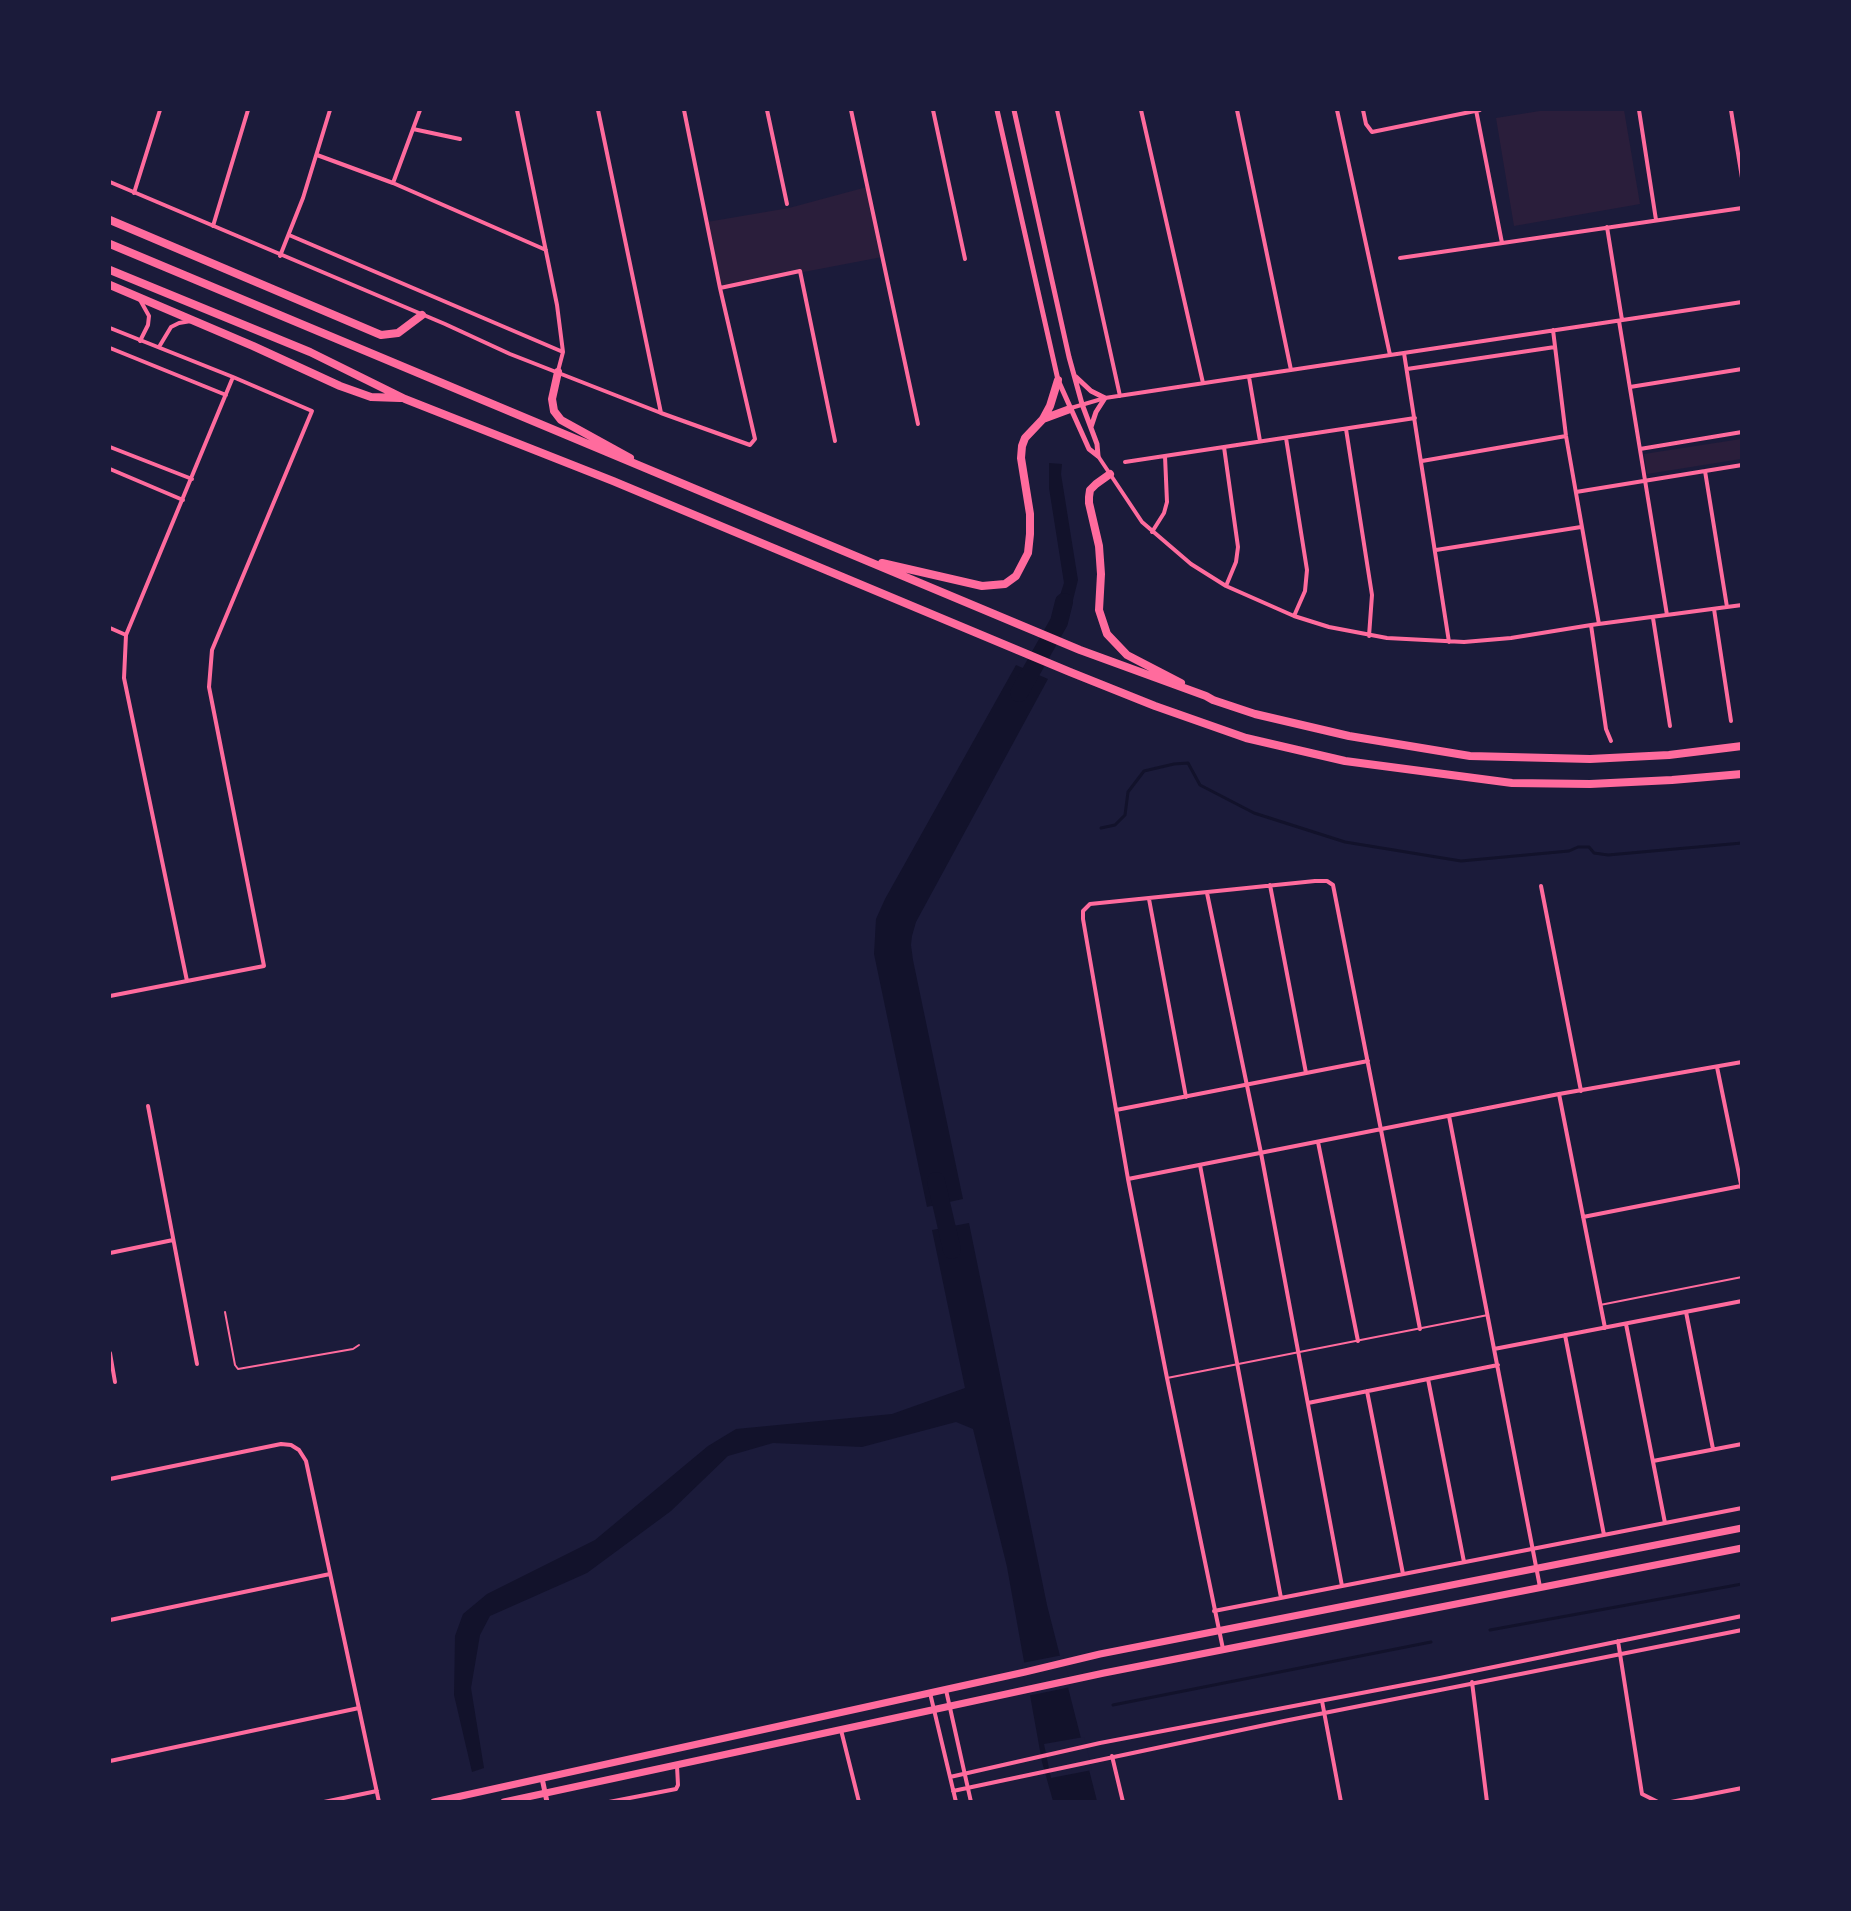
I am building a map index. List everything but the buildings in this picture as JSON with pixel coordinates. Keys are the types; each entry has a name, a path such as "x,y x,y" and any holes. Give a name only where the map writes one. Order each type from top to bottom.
{"highway":[{"path":"110,220 381,335 398,333 422,315"},
{"path":"110,244 1024,627 1206,696"},
{"path":"110,270 310,352 405,399 624,485 1070,672 1155,706 1246,738 1345,761 1512,783 1590,784 1742,774"},
{"path":"110,285 350,390 371,397 405,399"},
{"path":"558,372 552,399 554,411 561,420 655,472"},
{"path":"860,557 982,586 996,586 1011,581 1022,568 1028,553 1030,534 1030,514 1021,458 1022,446 1025,438 1043,420 1058,380"},
{"path":"1043,420 1070,409"},
{"path":"1110,474 1090,490 1089,503 1099,546 1101,574 1099,610 1107,634 1127,656 1213,700 1255,714 1349,736 1470,756 1590,759 1669,755 1742,746"}],"main road":[{"path":"434,1802 946,1690 1077,1659 1742,1528"},
{"path":"504,1802 1027,1689 1742,1548"}],"street":[{"path":"134,193 159,110"},
{"path":"213,225 248,110"},
{"path":"280,255 317,155 330,110"},
{"path":"393,183 420,110"},
{"path":"518,110 557,305 563,352 558,372"},
{"path":"598,110 661,413"},
{"path":"110,182 573,380 750,445 755,439 720,288 684,110"},
{"path":"767,110 787,204"},
{"path":"851,110 918,424"},
{"path":"933,110 966,259"},
{"path":"997,110 1058,380 1070,409 1089,449 1098,456 1142,522 1191,564 1226,586 1294,616 1329,627 1369,636 1449,642 1511,638 1742,605"},
{"path":"1014,110 1074,375 1097,444 1098,456"},
{"path":"1057,110 1120,396"},
{"path":"1141,110 1203,383"},
{"path":"1237,110 1291,370"},
{"path":"1337,110 1390,355"},
{"path":"1363,110 1366,124 1372,132 1477,110 1502,243"},
{"path":"1639,110 1656,220"},
{"path":"1731,110 1742,178"},
{"path":"413,129 460,139"},
{"path":"317,155 393,183 546,251"},
{"path":"1400,258 1742,208"},
{"path":"1607,227 1667,615"},
{"path":"289,235 563,352"},
{"path":"720,288 800,271 835,441"},
{"path":"137,296 149,316 148,325 140,340"},
{"path":"1070,409 1105,398 1742,302"},
{"path":"159,347 171,327 192,321"},
{"path":"110,328 312,411 212,650 209,687 264,966 110,996"},
{"path":"1552,330 1566,436 1599,624"},
{"path":"1407,369 1555,347"},
{"path":"110,348 226,395"},
{"path":"1404,353 1449,642"},
{"path":"1630,387 1742,369"},
{"path":"1074,375 1091,391 1105,398"},
{"path":"187,981 124,678 126,635 233,377"},
{"path":"1249,377 1260,441"},
{"path":"1091,429 1096,412 1105,398"},
{"path":"1125,462 1415,418"},
{"path":"1346,429 1372,595 1369,636"},
{"path":"1640,449 1742,432"},
{"path":"1422,461 1566,436"},
{"path":"1286,438 1307,570 1305,591 1294,616"},
{"path":"110,447 192,479"},
{"path":"1224,447 1238,548 1236,562 1226,586"},
{"path":"1152,532 1164,513 1167,502 1165,456"},
{"path":"1576,492 1742,465"},
{"path":"110,469 183,500"},
{"path":"1705,471 1727,607"},
{"path":"1436,550 1581,527"},
{"path":"1714,609 1731,721"},
{"path":"1653,618 1670,726"},
{"path":"1591,625 1606,729 1611,741"},
{"path":"110,628 126,635"},
{"path":"1223,1649 1128,1179 1083,919 1083,911 1090,904 1315,881 1327,881 1333,885 1420,1329"},
{"path":"1270,885 1306,1073"},
{"path":"1541,886 1581,1090"},
{"path":"1207,893 1261,1153 1342,1586"},
{"path":"1149,899 1186,1097"},
{"path":"1116,1110 1368,1061"},
{"path":"1128,1179 1559,1094 1742,1062"},
{"path":"1583,1217 1741,1188 1717,1066"},
{"path":"1559,1094 1605,1328"},
{"path":"148,1106 197,1364"},
{"path":"1449,1116 1540,1587"},
{"path":"1318,1142 1358,1341"},
{"path":"1200,1165 1281,1598"},
{"path":"110,1253 174,1240"},
{"path":"1494,1349 1742,1301"},
{"path":"1686,1312 1713,1449"},
{"path":"1626,1324 1665,1523"},
{"path":"1565,1335 1604,1535"},
{"path":"110,1353 115,1382"},
{"path":"1308,1403 1498,1365"},
{"path":"1428,1379 1464,1562"},
{"path":"1367,1391 1403,1574"},
{"path":"110,1479 280,1444 291,1445 299,1450 306,1461 379,1802"},
{"path":"1653,1461 1742,1444"},
{"path":"1214,1611 1742,1508"},
{"path":"110,1620 330,1574"},
{"path":"950,1777 1100,1743 1322,1701 1742,1616"},
{"path":"953,1791 1472,1682 1742,1630"},
{"path":"1618,1641 1642,1794 1658,1802"},
{"path":"1472,1682 1487,1802"},
{"path":"946,1690 971,1802"},
{"path":"930,1693 956,1802"},
{"path":"1322,1701 1341,1802"},
{"path":"110,1761 359,1708"},
{"path":"841,1730 859,1802"},
{"path":"1112,1756 1123,1802"},
{"path":"609,1802 676,1789 678,1785 677,1765"},
{"path":"542,1778 547,1802"},
{"path":"1671,1802 1742,1788"},
{"path":"324,1802 377,1791"}],"lane":[{"path":"1600,1305 1742,1277"},
{"path":"225,1312 235,1365 238,1369 353,1349 360,1345"},
{"path":"1167,1378 1488,1315"}],"shaded area":[{"path":"1546,110 1624,110 1640,204 1514,226 1496,118"},
{"path":"867,187 882,257 720,288 707,222 789,208"},
{"path":"1741,439 1741,459 1647,474 1644,454"},
{"path":"1049,463 1062,464 1061,474 1078,580 1069,616 1063,629 1051,623 1064,583 1049,488"},
{"path":"1016,665 1048,679 916,922 912,936 913,960 963,1199 927,1207 874,954 876,919"},
{"path":"969,1223 1047,1605 1097,1801 1053,1801 1042,1762 1007,1567 973,1429 956,1422 862,1447 773,1443 728,1456 671,1511 587,1573 490,1616 480,1635 471,1688 484,1768 472,1772 454,1695 455,1636 463,1614 487,1594 595,1540 708,1446 736,1429 892,1414 965,1388 932,1230"}],"pier":[{"path":"1063,1655 1071,1687 1027,1696 1022,1663"},
{"path":"1084,1737 1092,1770 1051,1778 1044,1744"}],"waterway":[{"path":"1019,693 1059,622 1064,602"},
{"path":"1101,828 1115,825 1125,815 1128,792 1144,771 1188,763 1200,785 1254,813 1345,842 1461,861 1569,851 1578,847 1589,847 1594,853 1608,855 1742,843"},
{"path":"936,1181 952,1250"},
{"path":"1490,1630 1742,1584"},
{"path":"1113,1705 1431,1642"}]}
